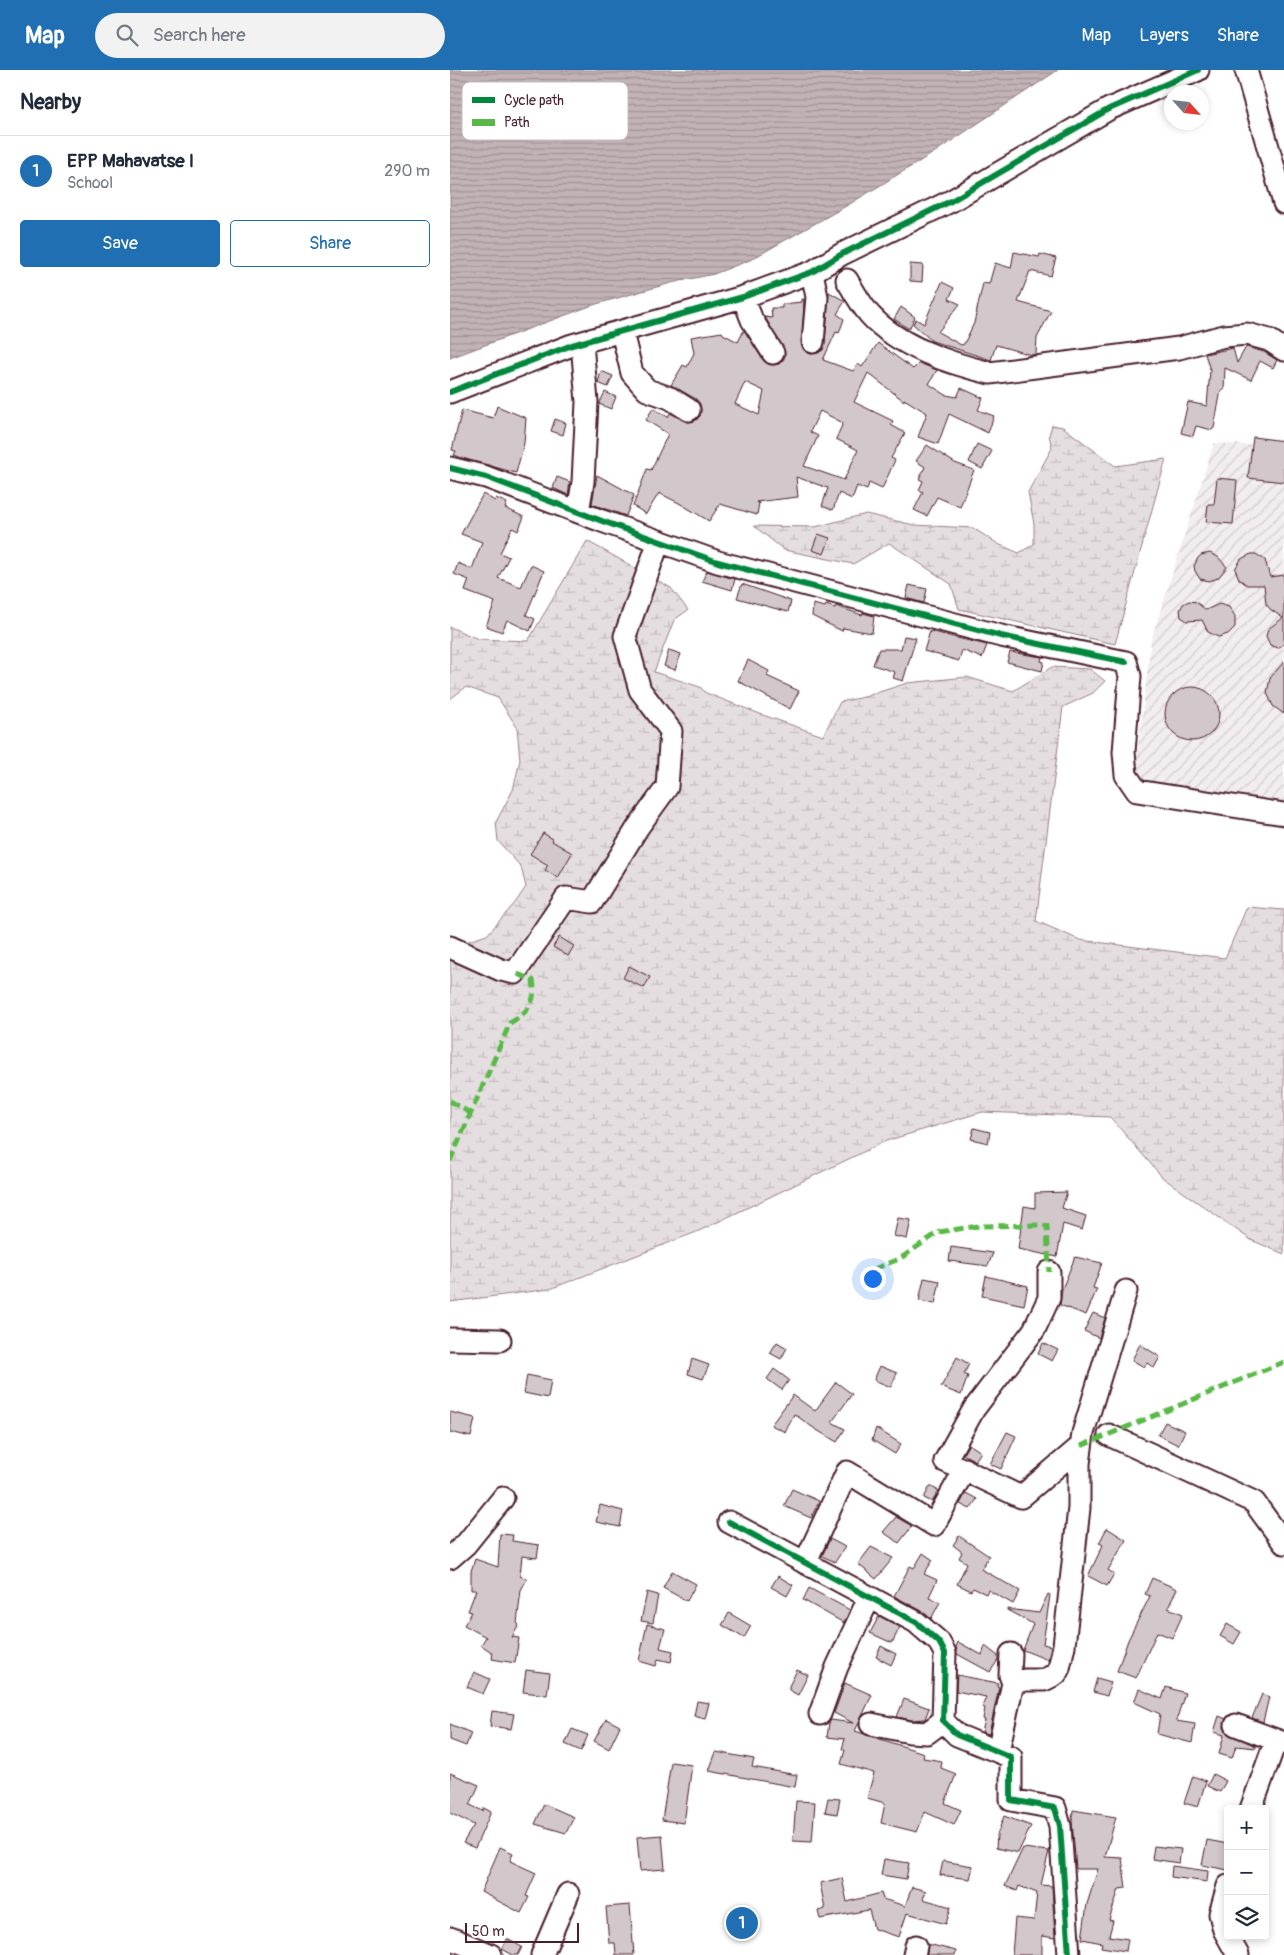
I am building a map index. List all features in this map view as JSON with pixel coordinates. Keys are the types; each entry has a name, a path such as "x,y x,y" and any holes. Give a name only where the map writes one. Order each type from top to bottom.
{"street":[{"path":"450,392 582,342 743,297 812,272 842,254 951,201 1109,109 1198,70"},
{"path":"1246,70 1284,203"},
{"path":"812,272 817,297 813,342"},
{"path":"847,280 871,316 888,331 921,351 961,366 990,373 1179,348 1224,336 1246,334 1269,340 1284,350"},
{"path":"743,297 752,320 773,353"},
{"path":"622,332 632,374 647,390 670,398 689,410"},
{"path":"578,512 582,482 587,402 582,342"},
{"path":"450,471 486,477 718,562 1001,636 1126,662 1130,676 1124,752 1126,776 1137,791 1284,814"},
{"path":"450,946 501,970 515,973 566,898 592,902 638,827 667,787 671,731 640,690 624,636 659,541"},
{"path":"1049,1272 1049,1298 1034,1330 974,1409 945,1461 1021,1497 1081,1446"},
{"path":"1013,1683 1025,1680 1044,1680 1056,1674 1059,1668 1064,1646 1078,1508 1083,1433 1126,1291"},
{"path":"450,1340 500,1340"},
{"path":"1109,1435 1254,1502 1284,1543"},
{"path":"804,1563 847,1472 934,1525 965,1469"},
{"path":"450,1558 466,1544 503,1498"},
{"path":"729,1522 916,1622 939,1642 946,1653 943,1721 957,1735 1011,1756 1011,1800 1055,1808 1060,1826 1069,1955"},
{"path":"820,1714 837,1667 869,1598"},
{"path":"998,1751 1013,1683 1010,1675 1011,1654"},
{"path":"871,1724 910,1732 928,1733 943,1721"},
{"path":"1236,1726 1280,1742 1253,1805"},
{"path":"542,1955 568,1894"},
{"path":"1225,1895 1220,1914 1224,1930 1238,1955"},
{"path":"450,1938 492,1955"}],"shaded area":[{"path":"450,70 1058,70 935,152 848,205 750,260 714,274 671,283 593,305 450,358"},
{"path":"1253,437 1284,440 1284,805 1149,785 1135,774 1151,640 1214,443 1251,445"}],"green space":[{"path":"1052,425 1063,427 1115,466 1166,459 1115,644 959,609 951,584 889,543 853,564 784,550 754,526 815,527 866,514 914,525 973,528 998,544 1019,553 1034,544 1034,524 1028,492 1052,448 1049,435"},
{"path":"587,541 671,588 688,610 674,620 654,672 700,687 706,693 823,736 840,702 864,697 907,683 967,677 1013,691 1052,667 1090,669 1105,681 1093,693 1063,707 1036,921 1080,940 1225,958 1247,907 1284,910 1284,1254 1251,1240 1163,1178 1110,1117 982,1112 886,1141 699,1231 550,1289 450,1302 450,947 487,935 515,903 526,887 521,867 498,841 496,822 513,790 520,760 517,727 498,698 466,687 450,699 450,627 478,639 528,641"}],"building":[{"path":"1014,252 1039,257 1040,254 1056,258 1051,276 1030,271 1018,302 1051,311 1037,338 1036,354 1031,355 996,345 991,360 932,341 913,324 916,319 924,324 942,282 954,288 949,299 960,304 938,332 961,345 964,344 974,323 983,283 989,284 995,263 1011,268"},
{"path":"910,264 923,265 922,282 910,281"},
{"path":"829,292 845,301 837,314 844,319 839,333 836,332 823,360 853,371 858,364 862,367 878,343 913,369 919,363 937,370 929,384 946,395 957,397 961,388 983,398 978,410 994,416 988,433 949,414 938,444 918,437 927,413 904,399 904,401 868,373 854,402 893,421 891,425 905,433 891,458 895,460 882,489 869,483 867,490 857,486 852,499 839,493 833,510 822,506 828,488 796,477 798,497 756,502 759,503 757,515 720,504 709,521 659,493 646,514 633,506 647,469 651,470 668,434 646,420 653,408 668,417 670,413 688,422 695,421 700,416 700,404 696,399 671,385 683,365 687,367 694,353 691,337 722,332 738,342 744,330 763,360 768,364 779,364 784,358 785,352 765,317 772,318 771,308 782,308 782,304 802,302 802,299 804,299 802,347 811,354 818,353 823,350","holes":["745,382 764,391 759,415 735,404","820,411 843,423 836,439 858,450 844,480 804,466 818,436 810,432"]},
{"path":"901,307 915,317 909,329 894,319"},
{"path":"1246,347 1264,352 1277,360 1273,368 1260,361 1251,380 1225,368 1224,390 1221,390 1214,428 1212,430 1196,426 1193,436 1181,433 1188,402 1207,406 1210,370 1205,354 1233,348 1237,363"},
{"path":"601,371 613,376 608,387 598,383"},
{"path":"605,392 616,397 611,409 599,404"},
{"path":"497,406 526,418 524,443 516,473 462,458 454,455 456,451 452,450 462,410 493,418"},
{"path":"555,419 566,423 563,435 551,431"},
{"path":"1253,437 1284,441 1284,482 1248,478"},
{"path":"977,444 992,451 982,469 969,462"},
{"path":"927,445 955,463 974,470 960,507 937,497 927,516 914,510 923,492 919,490 923,481 919,479 925,467 916,461"},
{"path":"597,475 634,495 626,516 592,504"},
{"path":"557,477 570,482 568,495 553,488"},
{"path":"1217,478 1237,480 1233,524 1206,522 1208,504 1214,504"},
{"path":"483,494 495,501 496,498 507,503 505,508 524,517 518,531 512,528 500,553 509,557 498,578 521,587 531,565 544,571 526,615 535,619 530,631 507,620 502,632 486,626 495,602 465,591 469,580 454,574 458,563 472,569 482,542 461,534"},
{"path":"818,534 830,538 824,554 812,550"},
{"path":"1210,553 1218,557 1227,567 1218,578 1209,581 1200,579 1194,566 1201,555"},
{"path":"1251,554 1256,554 1265,560 1270,577 1284,575 1284,644 1278,648 1270,645 1266,636 1268,629 1283,618 1266,604 1264,585 1247,585 1239,579 1235,569 1241,559"},
{"path":"707,571 735,579 732,590 702,581"},
{"path":"742,584 791,601 788,612 737,598"},
{"path":"909,585 927,589 924,603 906,598"},
{"path":"1189,601 1196,602 1206,610 1219,604 1229,607 1235,616 1235,627 1228,634 1218,637 1208,632 1202,620 1187,621 1181,617 1180,610 1183,604"},
{"path":"813,604 835,608 836,606 862,615 863,613 874,616 872,633 843,628 842,631 812,616"},
{"path":"930,631 987,645 982,658 962,650 959,661 924,651"},
{"path":"904,636 916,638 903,681 893,678 895,672 873,665 879,649 901,649"},
{"path":"669,650 681,654 675,670 664,666"},
{"path":"1010,652 1042,657 1041,661 1044,662 1042,671 1007,662"},
{"path":"748,660 769,671 767,676 799,691 790,709 738,681"},
{"path":"1284,662 1284,714 1273,706 1267,693 1270,678"},
{"path":"1192,687 1202,689 1211,695 1217,704 1219,714 1217,724 1211,733 1202,739 1192,741 1182,739 1173,733 1167,724 1165,714 1167,704 1173,695 1182,689"},
{"path":"543,833 572,853 558,878 545,870 548,865 530,854"},
{"path":"559,937 574,946 568,956 553,947"},
{"path":"629,966 650,977 644,988 623,978"},
{"path":"974,1128 990,1132 988,1143 971,1139"},
{"path":"1067,1192 1062,1208 1086,1216 1082,1230 1063,1224 1057,1257 1018,1249 1024,1206 1035,1208 1035,1193"},
{"path":"898,1218 911,1220 907,1239 894,1236"},
{"path":"951,1247 993,1253 988,1266 949,1261"},
{"path":"1075,1257 1102,1263 1093,1288 1097,1289 1086,1315 1060,1305 1062,1289"},
{"path":"986,1276 1028,1286 1024,1305 982,1296"},
{"path":"924,1278 940,1281 935,1304 919,1301"},
{"path":"1093,1313 1105,1318 1099,1338 1084,1331"},
{"path":"777,1342 787,1348 781,1359 770,1353"},
{"path":"1043,1343 1058,1350 1052,1361 1038,1354"},
{"path":"1140,1344 1160,1357 1154,1368 1147,1363 1144,1367 1132,1360"},
{"path":"957,1357 969,1364 964,1374 968,1376 961,1395 941,1387"},
{"path":"692,1359 709,1365 703,1379 688,1374"},
{"path":"880,1366 897,1373 891,1387 874,1380"},
{"path":"774,1369 789,1380 782,1390 767,1379"},
{"path":"527,1375 551,1380 548,1398 524,1393"},
{"path":"836,1382 852,1394 832,1422 845,1429 837,1442 794,1414 785,1432 771,1425 793,1395 815,1411"},
{"path":"450,1412 475,1418 471,1437 450,1432"},
{"path":"1165,1422 1185,1431 1178,1445 1158,1435"},
{"path":"876,1428 901,1444 895,1454 872,1440"},
{"path":"1007,1432 1016,1436 1001,1469 990,1464"},
{"path":"969,1444 981,1452 975,1461 963,1454"},
{"path":"930,1486 939,1491 932,1502 924,1498"},
{"path":"792,1489 819,1501 811,1518 784,1506"},
{"path":"966,1493 977,1499 970,1509 960,1504"},
{"path":"600,1505 623,1511 620,1527 596,1522"},
{"path":"896,1517 912,1526 899,1543 883,1532"},
{"path":"1107,1528 1126,1540 1108,1570 1114,1574 1107,1586 1088,1576 1103,1545 1099,1543"},
{"path":"500,1534 513,1535 512,1541 539,1545 537,1558 522,1556 520,1576 527,1579 521,1590 517,1623 519,1625 512,1637 519,1638 515,1663 492,1659 493,1653 481,1645 486,1637 464,1625 472,1612 468,1611 476,1590 471,1590 471,1571 475,1559 498,1567"},
{"path":"959,1536 989,1556 981,1569 1020,1591 1013,1604 988,1590 986,1594 973,1588 971,1591 957,1584 967,1563 959,1558 962,1552 953,1545"},
{"path":"830,1539 845,1547 835,1562 822,1556"},
{"path":"871,1547 893,1558 876,1579 858,1564"},
{"path":"923,1553 933,1560 924,1574 937,1580 929,1597 940,1602 931,1619 922,1611 894,1596 910,1566 914,1568"},
{"path":"672,1571 696,1584 687,1601 663,1588"},
{"path":"778,1576 793,1585 787,1596 771,1587"},
{"path":"1152,1578 1177,1589 1168,1608 1183,1614 1172,1638 1157,1632 1136,1678 1117,1671 1128,1640 1150,1596 1145,1594"},
{"path":"809,1588 850,1610 844,1623 803,1600"},
{"path":"647,1592 658,1595 653,1623 641,1621"},
{"path":"1048,1594 1050,1595 1043,1644 1051,1646 1048,1660 1023,1650 1033,1624 1007,1609 1039,1613"},
{"path":"729,1613 751,1626 744,1638 722,1625"},
{"path":"879,1616 900,1627 892,1643 870,1633"},
{"path":"647,1624 665,1629 660,1648 673,1651 671,1662 658,1659 656,1666 639,1661"},
{"path":"1227,1624 1241,1632 1234,1644 1220,1636"},
{"path":"958,1642 982,1655 985,1646 998,1656 998,1660 990,1672 957,1654 956,1647"},
{"path":"881,1646 896,1654 891,1665 876,1657"},
{"path":"526,1670 550,1673 547,1695 523,1692"},
{"path":"797,1670 808,1675 798,1695 789,1690"},
{"path":"474,1672 490,1679 483,1694 467,1687"},
{"path":"957,1675 998,1683 997,1686 999,1687 989,1734 982,1732 985,1708 982,1707 986,1697 956,1691"},
{"path":"1097,1678 1111,1682 1107,1696 1093,1692"},
{"path":"845,1683 872,1695 855,1731 924,1753 923,1758 942,1761 941,1768 956,1774 945,1803 961,1810 954,1825 925,1812 917,1832 881,1823 885,1803 867,1798 874,1773 841,1764 845,1750 842,1749 845,1739 827,1737 831,1720 853,1723 834,1713"},
{"path":"1166,1687 1185,1693 1176,1721 1195,1724 1192,1743 1157,1734 1160,1714 1134,1702 1139,1689 1162,1699"},
{"path":"1262,1694 1269,1697 1263,1722 1252,1718"},
{"path":"904,1699 929,1708 925,1719 912,1720 897,1717"},
{"path":"697,1701 709,1703 705,1719 694,1716"},
{"path":"492,1711 514,1714 511,1729 490,1726"},
{"path":"1219,1716 1226,1719 1224,1727 1227,1733 1256,1746 1256,1748 1236,1746 1232,1758 1219,1754 1224,1735 1214,1732"},
{"path":"606,1719 620,1726 609,1749 594,1741"},
{"path":"450,1724 471,1733 466,1746 450,1740"},
{"path":"572,1729 588,1735 581,1751 565,1744"},
{"path":"716,1752 754,1759 752,1767 797,1775 795,1787 709,1771"},
{"path":"671,1762 692,1765 684,1823 662,1820"},
{"path":"450,1773 479,1785 470,1805 483,1811 484,1808 491,1812 475,1848 463,1843 474,1825 450,1813"},
{"path":"1213,1774 1226,1781 1220,1792 1207,1786"},
{"path":"1193,1776 1206,1781 1198,1807 1184,1803"},
{"path":"828,1798 840,1799 837,1814 825,1812"},
{"path":"796,1801 815,1802 812,1842 793,1841"},
{"path":"544,1804 574,1817 566,1833 535,1824"},
{"path":"1073,1810 1116,1817 1105,1857 1122,1858 1126,1888 1119,1889 1109,1920 1113,1921 1109,1936 1128,1939 1126,1951 1101,1947 1102,1943 1082,1939 1087,1904 1098,1869 1076,1869 1072,1821"},
{"path":"1004,1816 1031,1826 1018,1853 996,1848 997,1835"},
{"path":"662,1835 665,1869 640,1871 637,1837"},
{"path":"1207,1840 1224,1843 1224,1869 1202,1865"},
{"path":"1154,1846 1181,1849 1179,1863 1152,1859"},
{"path":"500,1847 513,1853 510,1861 536,1873 526,1896 529,1897 521,1913 481,1892"},
{"path":"1023,1848 1049,1851 1041,1885 1052,1886 1055,1938 1042,1936 1042,1955 1012,1955 1015,1918 1034,1920 1037,1893 1019,1886 1017,1891 1005,1886"},
{"path":"884,1859 909,1863 906,1879 881,1875"},
{"path":"943,1861 973,1866 970,1879 940,1875"},
{"path":"1172,1866 1208,1871 1207,1882 1171,1877"},
{"path":"842,1878 847,1902 881,1893 883,1899 905,1906 912,1887 926,1891 923,1899 951,1907 946,1924 907,1913 899,1937 874,1929 869,1910 820,1919 818,1911 825,1909 820,1883"},
{"path":"630,1905 634,1955 616,1955 615,1943 609,1943 606,1907"},
{"path":"507,1939 522,1947 518,1955 513,1955 502,1949"},
{"path":"928,1944 956,1951 955,1955 927,1955"}],"marked path":[{"path":"450,1161 510,1023 522,1015 530,1006 534,994 533,980 515,973"},
{"path":"450,1101 470,1113"},
{"path":"874,1269 901,1258 939,1232 979,1226 1043,1225 1047,1226 1049,1272"},
{"path":"1081,1446 1284,1362"}],"cycle path":[{"path":"450,392 572,345 743,297 812,272 842,254 951,201 1109,109 1198,70"},
{"path":"450,468 486,477 718,562 1001,636 1126,662"},
{"path":"729,1522 916,1622 939,1642 945,1653 943,1721 957,1735 1011,1757 1011,1800 1055,1808 1060,1826 1069,1955"}],"place":[{"name":"EPP Mahavatse I","path":"742,1923"}]}
